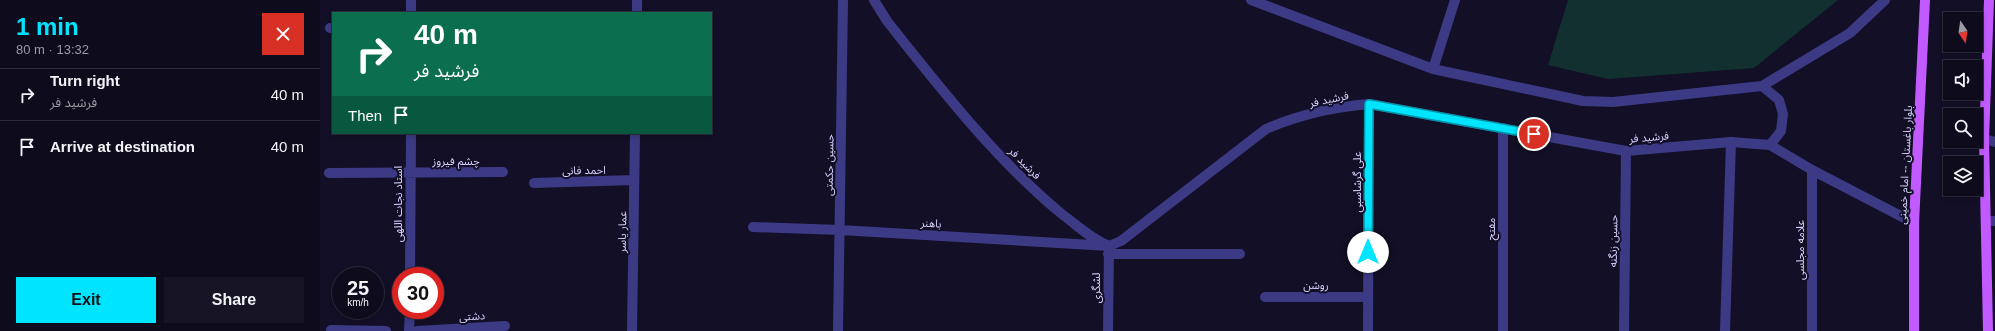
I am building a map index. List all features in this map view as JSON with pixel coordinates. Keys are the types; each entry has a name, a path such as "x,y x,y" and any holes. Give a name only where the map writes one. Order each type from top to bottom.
{"main road":[{"name":"بلوار باغستان -- امام خمینی","path":"1914,331 1914,223 1925,0"},
{"path":"1988,331 1992,306 1991,221 1984,139 1989,0"}],"street":[{"path":"411,12 412,0"},
{"path":"637,0 637,12"},
{"name":"حسین حکمتی","path":"838,331 843,0"},
{"name":"فرشید فر","path":"874,0 887,22 994,149 1048,202 1108,250 1121,242 1266,130 1281,122 1342,107 1369,104 1626,151 1731,142 1770,145 1812,170 1914,223"},
{"path":"1252,0 1433,68 1583,101 1613,102 1762,86 1850,33 1885,0"},
{"path":"1433,68 1455,0"},
{"path":"1762,86 1779,100 1784,114 1782,131 1770,145"},
{"name":"علی گرشاسبی","path":"1368,331 1369,104"},
{"name":"مفتح","path":"1503,128 1503,331"},
{"name":"استاد نجات اللهی","path":"410,267 411,134"},
{"name":"عمار یاسر","path":"632,331 635,134"},
{"path":"1984,139 1995,142"},
{"path":"1726,331 1731,142"},
{"name":"حسین زنگنه","path":"1624,331 1626,151"},
{"name":"علامه مجلسی","path":"1812,170 1812,331"},
{"name":"چشم فیروز","path":"329,173 503,172"},
{"name":"احمد فانی","path":"534,183 634,180"},
{"name":"باهنر","path":"753,227 840,230 1108,250 1240,254"},
{"name":"لشگری","path":"1108,250 1108,331"},
{"name":"روشن","path":"1265,297 1368,297"},
{"path":"409,331 410,319"},
{"name":"دشتی","path":"417,331 505,326"},
{"path":"330,330 386,331"}],"green space":[{"path":"1568,0 1838,0 1754,68 1608,79 1548,65"}],"route":[{"path":"1368,252 1369,104 1534,134"}]}
